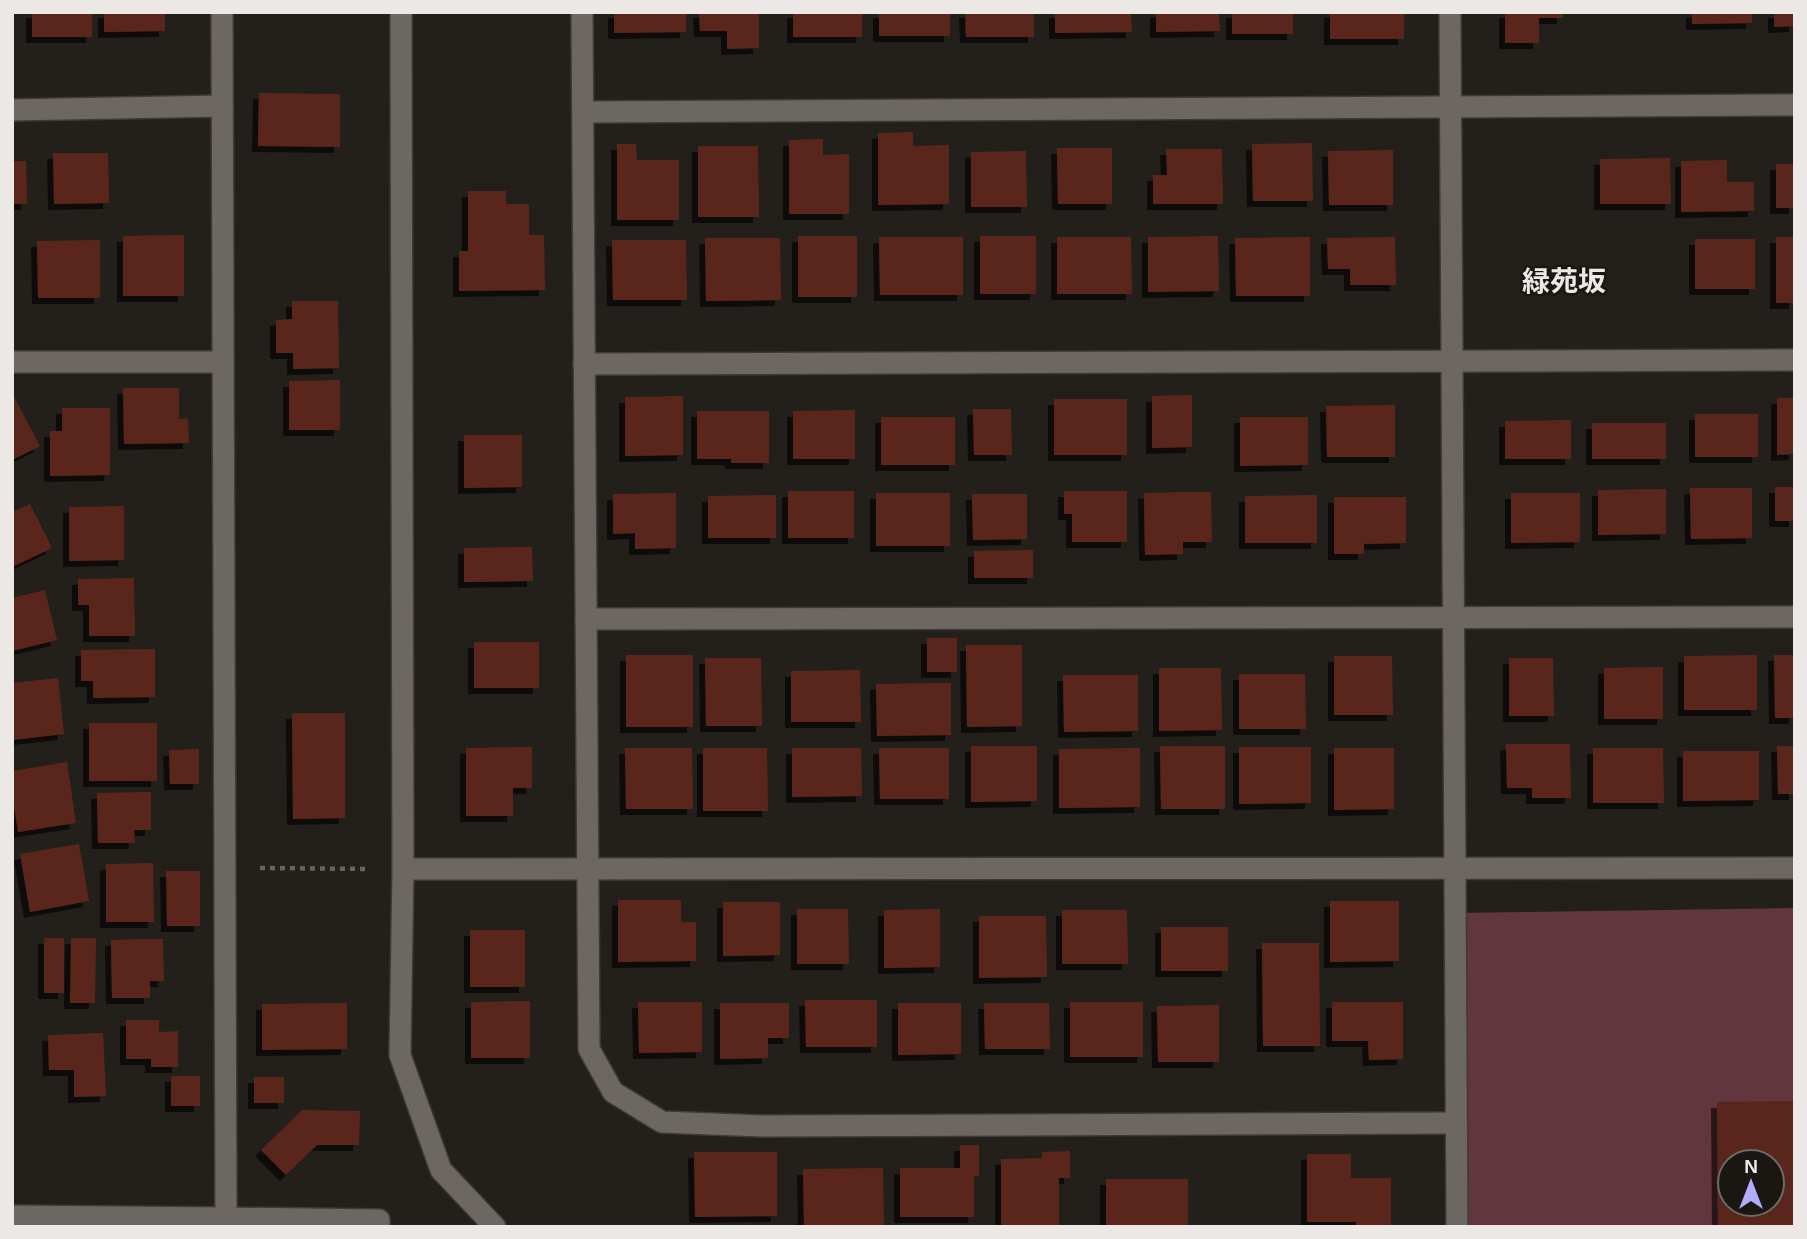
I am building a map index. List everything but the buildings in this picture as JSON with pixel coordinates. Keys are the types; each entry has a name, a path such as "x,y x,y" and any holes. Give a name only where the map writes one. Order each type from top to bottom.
{"street":[{"path":"222,12 226,1218"},
{"path":"401,12 403,869 400,1055 441,1170 495,1227"},
{"path":"582,12 589,1049 613,1092 662,1122 762,1126 1456,1123"},
{"path":"1450,12 1457,1227"},
{"path":"583,112 1795,105"},
{"path":"12,110 222,106"},
{"path":"584,364 1795,360"},
{"path":"12,362 223,362"},
{"path":"586,619 1795,617"},
{"path":"403,869 1795,867"},
{"path":"12,1216 379,1220 379,1227"}],"path":[{"path":"225,868 403,869"}],"shaded area":[{"path":"1795,908 1795,1227 1457,1227 1456,913"}],"district":[{"name":"緑苑坂","path":"1564,281"}]}
